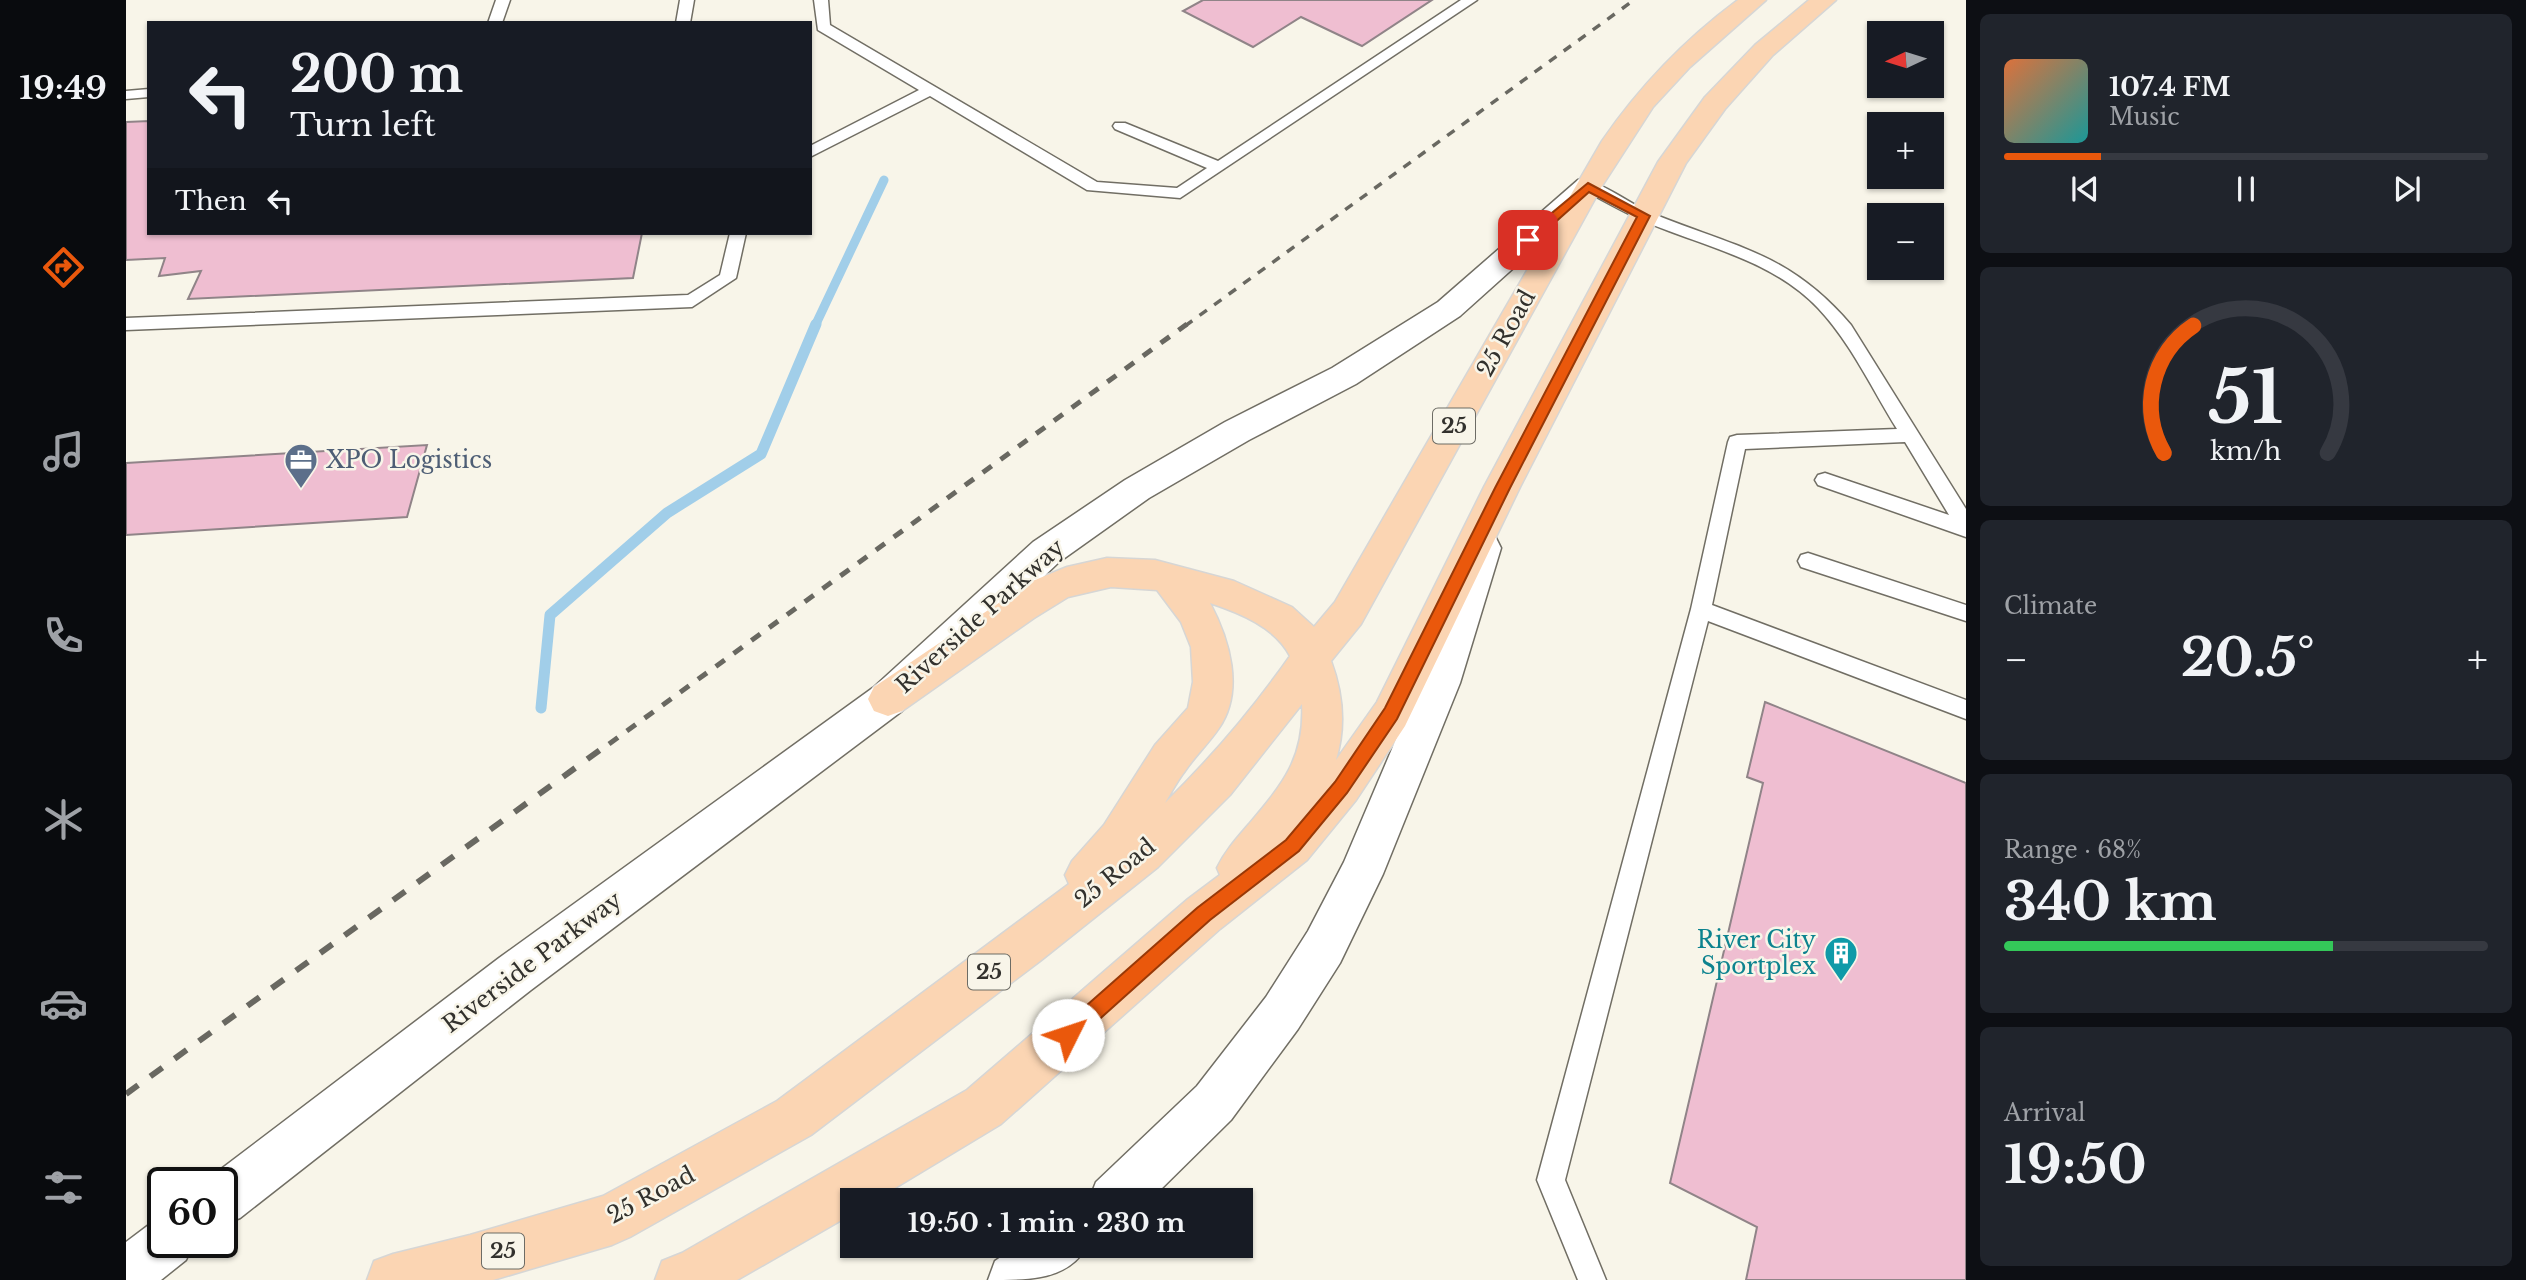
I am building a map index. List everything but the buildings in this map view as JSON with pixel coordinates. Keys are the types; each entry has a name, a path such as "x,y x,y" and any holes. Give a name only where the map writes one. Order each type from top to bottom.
{"main road":[{"name":"Riverside Parkway","path":"238,1188 515,974 888,699 1046,552 1137,489 1237,431 1344,376 1437,317 1487,278 1588,186 1643,102 1718,27 1754,0"},
{"path":"681,1280 695,1275 852,1186 984,1107 1204,914 1292,846 1341,788 1391,713 1502,488 1672,162 1715,103 1764,50 1824,0"},
{"name":"25 Road","path":"393,1280 470,1261 611,1219 794,1118 1024,946 1143,853 1215,782 1277,708 1310,659 1348,613 1588,186"},
{"path":"1126,1188 1214,1103 1282,1013 1324,947 1362,874 1440,683 1502,488"},
{"path":"888,699 1044,593 1077,579 1111,572 1146,573 1221,590 1261,606 1295,631 1310,659 1324,705 1320,746 1305,785 1204,914"},
{"path":"1024,946 1119,839 1170,758 1206,715 1213,682 1210,647 1197,614 1170,580"},
{"path":"126,1275 147,1258"},
{"path":"1014,1280 1044,1258"}],"lane":[{"path":"496,21 503,0"},
{"path":"683,21 687,0"},
{"path":"821,0 823,27 1093,187 1180,193 1470,0"},
{"path":"812,151 931,90"},
{"path":"126,95 147,93"},
{"path":"1120,126 1219,167"},
{"path":"1588,186 1644,216 1764,260 1811,290 1845,329 1966,527"},
{"path":"126,324 692,301 728,278 738,235"},
{"path":"1592,1280 1551,1180 1701,609 1737,442 1910,435"},
{"path":"1825,480 1966,527"},
{"path":"1808,561 1966,613"},
{"path":"1701,609 1966,710"}],"waterway":[{"path":"815,326 884,180"},
{"path":"541,708 550,615 667,513 761,454 816,324"}],"railway":[{"path":"1185,326 1634,0"},
{"path":"609,744 1187,324"},
{"path":"126,1094 611,742"}],"place":[{"name":"XPO Logistics","path":"301,490"},
{"name":"River City Sportplex","path":"1841,983"}],"route":[{"path":"1068,1035 1204,914 1292,846 1341,788 1391,713 1502,488 1644,216 1588,186 1528,240"}]}
